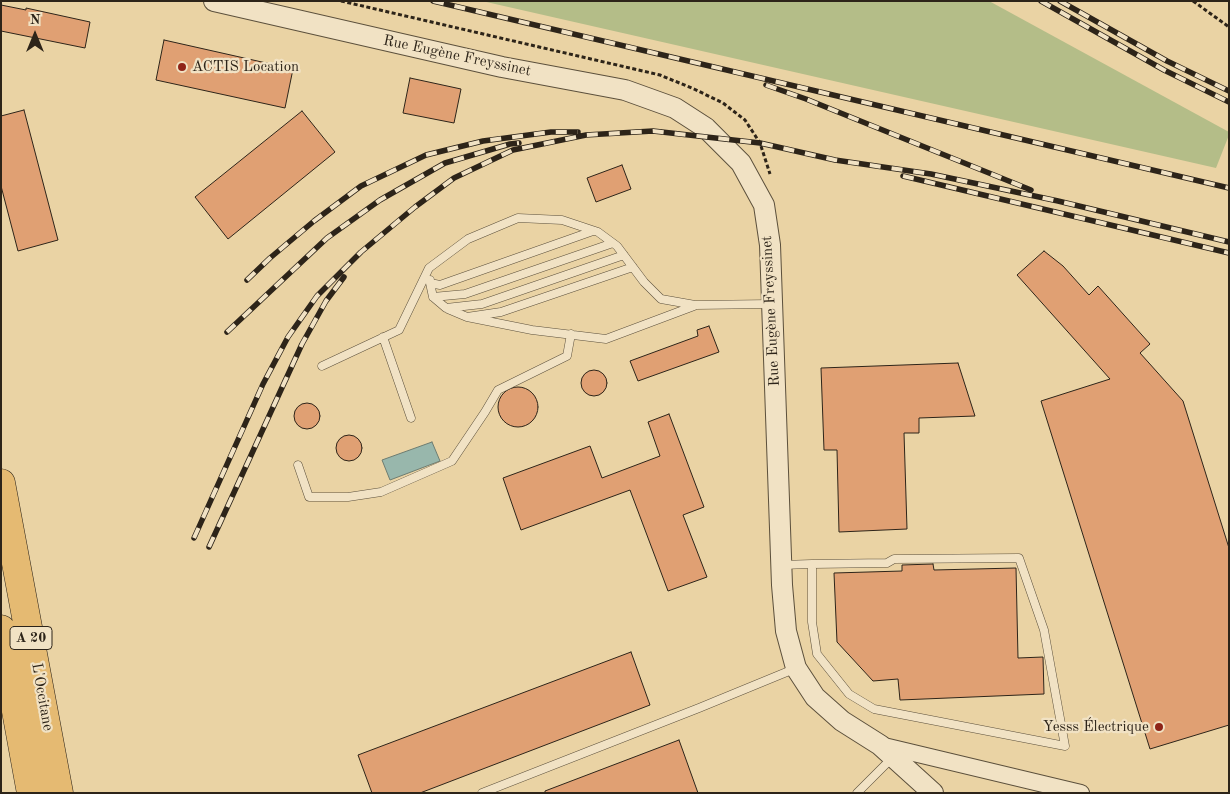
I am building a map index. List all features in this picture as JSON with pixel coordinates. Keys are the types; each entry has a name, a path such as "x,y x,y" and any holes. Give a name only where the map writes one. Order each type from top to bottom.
{"highway":[{"name":"L'Occitane","path":"1,484 59,793"},
{"name":"L'Occitane","path":"1,629 31,793"}],"street":[{"name":"Rue Eugène Freyssinet","path":"214,1 502,68 625,90 675,108 706,128 741,163 764,205 770,245 781,565 786,631 796,668 815,697 842,721 886,751 933,793"},
{"path":"886,751 1081,793"}],"lane":[{"path":"322,366 399,330 429,268 468,239 518,218 562,220 593,231 613,243 644,282 661,299 695,305 772,304"},
{"path":"430,283 440,285 593,231"},
{"path":"433,297 464,294 613,243"},
{"path":"446,308 482,304 624,255"},
{"path":"467,317 501,312 633,267"},
{"path":"429,268 433,297 446,308 467,317 532,330 606,339 695,305"},
{"path":"298,466 309,497 348,497 381,492 452,461 486,412 498,390 567,356 571,334"},
{"path":"383,337 411,418"},
{"path":"781,565 812,564 887,563 894,559 1020,558 1044,630 1064,746 874,709 849,694 817,654 812,622 812,564"},
{"path":"482,793 796,668"},
{"path":"857,793 886,751"}],"path":[{"path":"341,1 660,75 694,89 723,103 745,120 760,143 771,179"},
{"path":"1193,1 1201,9 1229,27"}],"green space":[{"path":"482,1 989,1 1229,132 1229,135 1216,168"}],"water":[{"path":"432,442 440,461 390,480 382,460"}],"building":[{"path":"1,5 26,10 26,8 90,22 85,48 1,31"},
{"path":"164,40 293,69 285,108 156,80"},
{"path":"410,78 461,89 454,123 403,113"},
{"path":"24,110 58,240 18,251 1,186 1,116"},
{"path":"302,111 335,152 228,239 195,197"},
{"path":"622,165 631,189 596,202 587,178"},
{"path":"1044,251 1063,266 1089,295 1098,286 1150,344 1140,353 1183,401 1229,548 1229,725 1150,749 1041,401 1110,379 1017,275"},
{"path":"709,326 719,352 638,381 630,361 698,336 697,330"},
{"path":"958,363 975,416 919,418 919,433 904,433 907,529 839,532 837,450 824,450 821,368"},
{"path":"594,370 603,374 607,383 603,392 594,396 585,392 581,383 585,374"},
{"path":"522,387 529,390 535,396 538,407 537,415 529,424 522,427 514,427 507,424 499,415 498,403 501,396 510,388"},
{"path":"307,403 316,407 320,416 316,425 307,429 298,425 294,416 298,407"},
{"path":"669,414 704,507 683,515 707,577 668,591 630,490 521,530 503,478 590,446 602,478 660,456 648,422"},
{"path":"349,435 358,439 362,448 358,457 349,461 340,457 336,448 340,439"},
{"path":"933,564 934,570 1016,568 1018,658 1043,657 1044,694 900,700 898,679 873,681 837,642 834,573 902,571 902,565"},
{"path":"631,652 650,705 420,793 372,793 358,755"},
{"path":"679,740 698,793 545,793 545,791"}],"railway":[{"path":"433,1 1229,188"},
{"path":"1041,1 1164,70 1229,102"},
{"path":"1060,1 1167,61 1229,91"},
{"path":"766,85 806,99 1031,190"},
{"path":"194,538 263,384 288,337 317,296 361,252 415,207 454,178 513,150 586,135 653,131 760,143 835,160 931,174 1058,201 1229,242"},
{"path":"247,280 314,221 361,186 426,155 483,141 551,132 578,132"},
{"path":"227,332 327,238 380,200 445,163 519,143"},
{"path":"903,176 1229,253"},
{"path":"209,547 302,344 326,301 344,277"}],"place":[{"name":"ACTIS Location","path":"182,67"},
{"name":"Yesss Électrique","path":"1159,727"}]}
